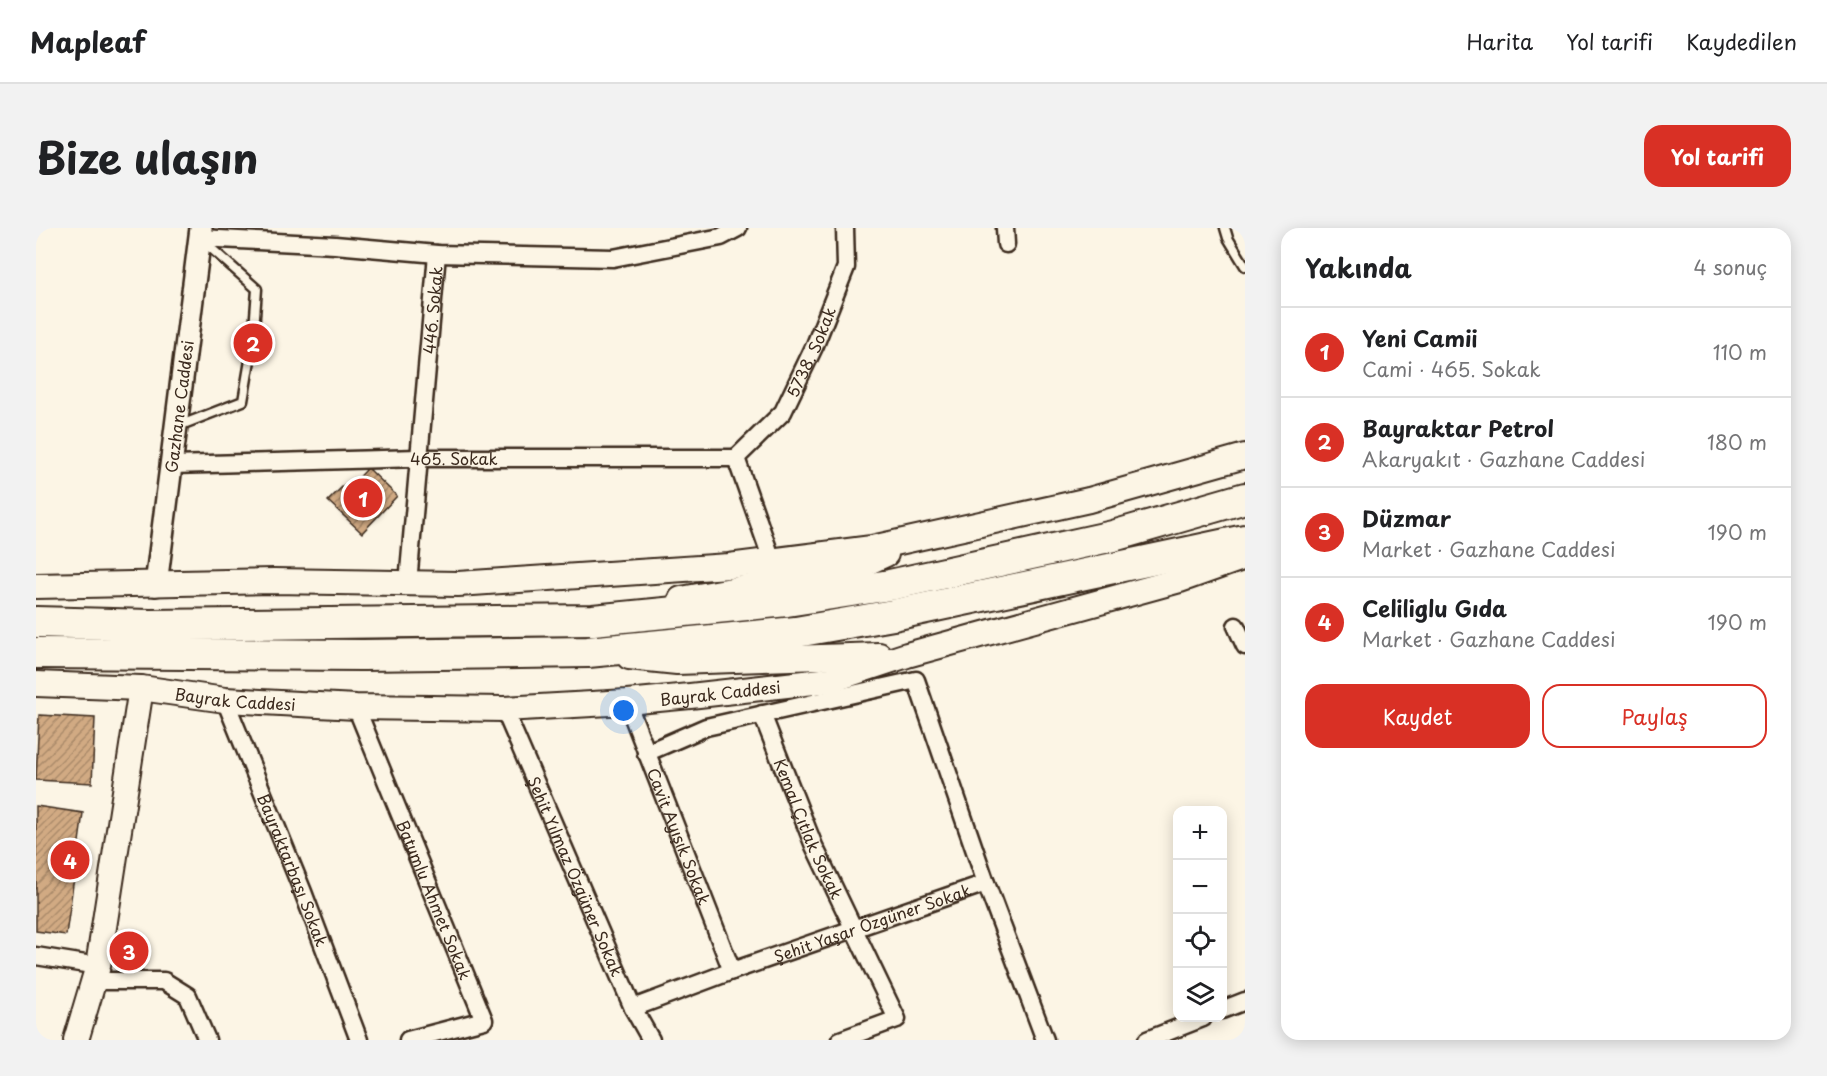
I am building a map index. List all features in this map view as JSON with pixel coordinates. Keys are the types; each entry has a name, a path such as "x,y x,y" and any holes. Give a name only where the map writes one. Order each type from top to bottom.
{"highway":[{"path":"36,622 150,625 585,620 787,601 890,585 1113,536 1245,498"},
{"path":"36,653 363,656 588,652 796,632 893,615 1245,540"}],"main road":[{"path":"36,586 273,581 458,584 729,566 872,548 924,537 1089,500 1245,456"},
{"path":"585,620 653,604 854,569 924,537"},
{"name":"Bayrak Caddesi","path":"36,684 141,688 225,700 356,707 504,709 627,702 831,680 907,655 1179,580 1245,557"},
{"path":"588,652 677,662 907,655"},
{"path":"76,1040 96,974 141,688"}],"street":[{"path":"437,254 613,258 721,237 738,228"},
{"name":"5738. Sokak","path":"736,458 783,412 815,345 846,267 845,228"},
{"name":"446. Sokak","path":"201,233 437,254 408,583"},
{"name":"Gazhane Caddesi","path":"156,585 201,233"},
{"name":"465. Sokak","path":"172,465 419,458 736,458"},
{"path":"736,458 772,560"},
{"path":"1236,626 1245,646"},
{"path":"646,753 706,727 916,680 986,883"},
{"name":"Bayraktarbaşı Sokak","path":"225,700 303,892 359,1040"},
{"name":"Cavit Ayışık Sokak","path":"627,702 732,971"},
{"name":"Batumlu Ahmet Sokak","path":"356,707 484,1020 408,1040"},
{"name":"Şehit Yılmaz Özgüner Sokak","path":"504,709 633,1008 651,1040"},
{"name":"Kemal Çıtlak Sokak","path":"762,714 814,846 897,1019 840,1040"},
{"name":"Şehit Yaşar Özgüner Sokak","path":"633,1008 732,971 986,883 1045,1040"},
{"path":"36,956 96,974 164,981 188,996 207,1040"},
{"path":"1227,1008 1245,1001"},
{"path":"1147,1040 1191,1022"}],"lane":[{"path":"1226,228 1228,238 1245,266"},
{"path":"176,427 243,401 253,343 257,289 201,233"}],"building":[{"path":"368,468 397,496 362,533 328,501 344,485 348,489"},
{"path":"39,715 95,718 92,783 36,780"},
{"path":"36,806 83,813 66,935 36,931"}],"place":[{"name":"Bayraktar Petrol","path":"253,343"},
{"name":"Yeni Camii","path":"363,498"},
{"name":"Celiliglu Gıda","path":"70,860"},
{"name":"Düzmar","path":"129,951"}]}
